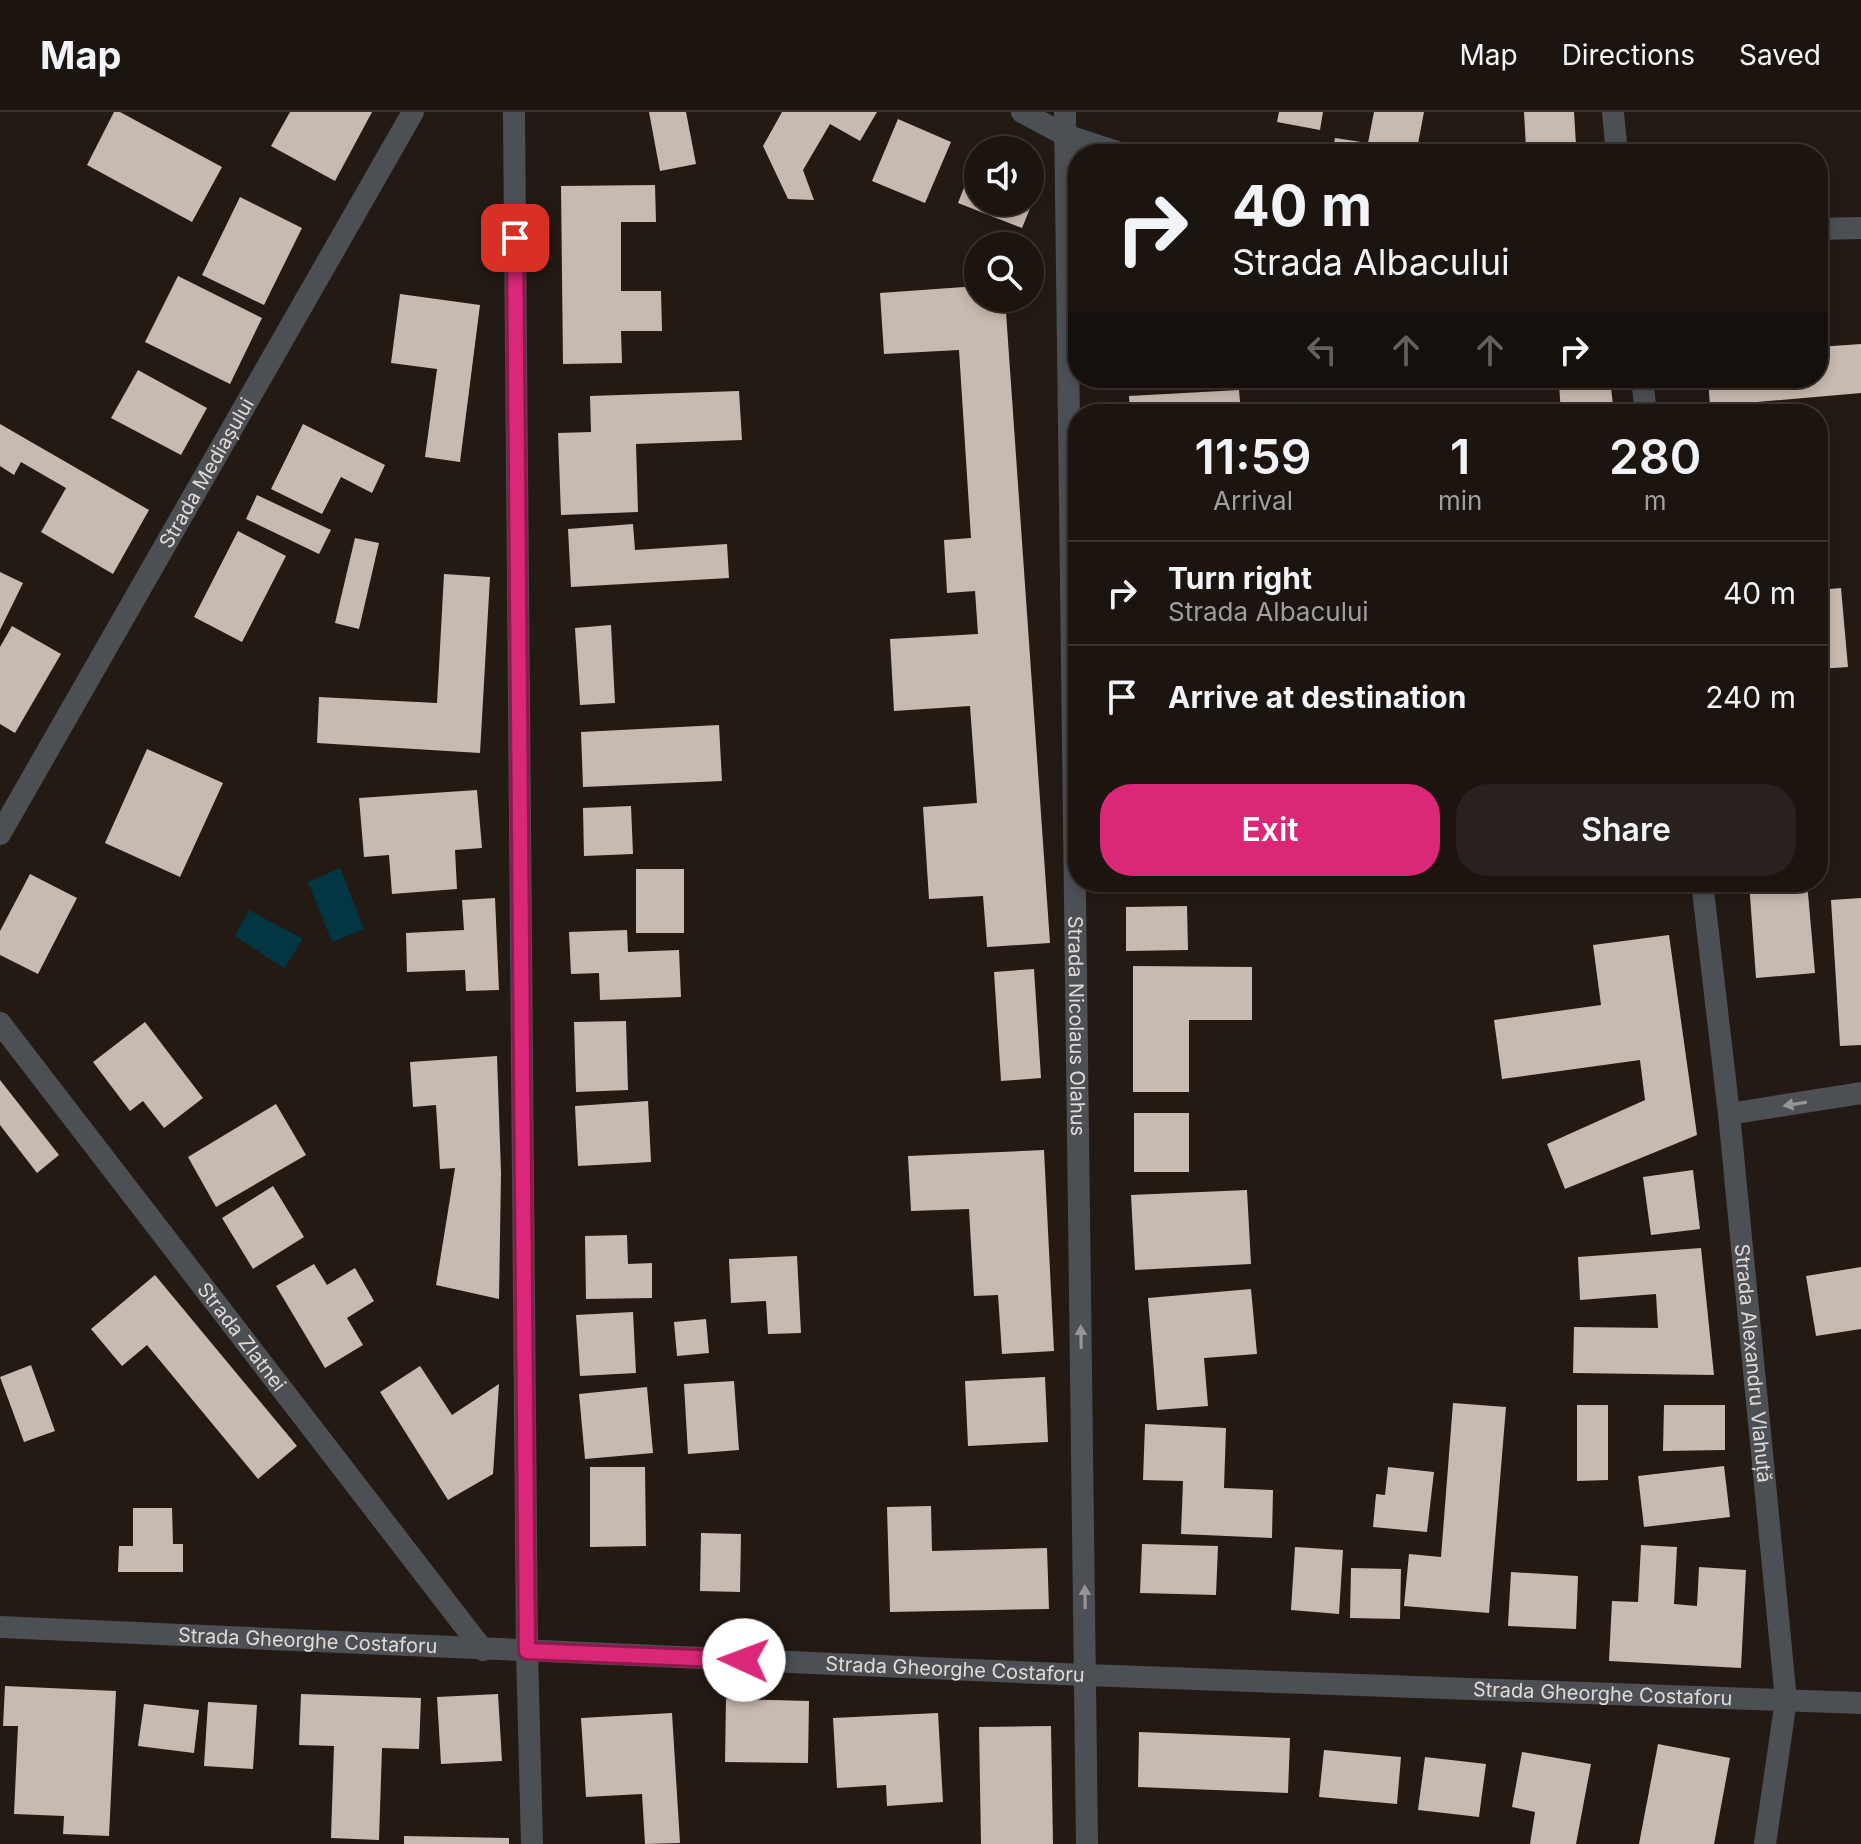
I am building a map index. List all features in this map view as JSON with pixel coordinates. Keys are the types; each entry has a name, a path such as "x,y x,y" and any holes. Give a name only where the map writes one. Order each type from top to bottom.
{"street":[{"name":"Strada Mediașului","path":"0,834 413,112"},
{"path":"514,112 527,1651 532,1844"},
{"path":"1022,112 1065,135 1092,144"},
{"name":"Strada Nicolaus Olahus","path":"1065,112 1068,355"},
{"path":"1613,112 1616,144"},
{"path":"1828,229 1861,228"},
{"name":"Strada Nicolaus Olahus","path":"1075,892 1087,1844"},
{"name":"Strada Alexandru Vlahuță","path":"1703,892 1729,1114 1786,1700 1765,1844"},
{"name":"Strada Zlatnei","path":"0,1023 483,1650"},
{"path":"1729,1114 1861,1093"},
{"name":"Strada Gheorghe Costaforu","path":"0,1627 1086,1675 1861,1703"}],"water":[{"path":"340,868 364,929 332,942 308,882"},
{"path":"249,910 303,939 284,968 235,936"}],"building":[{"path":"114,112 120,112 222,167 192,222 87,165"},
{"path":"290,112 372,112 335,181 271,146"},
{"path":"649,112 686,112 696,164 660,171"},
{"path":"782,112 877,112 860,141 830,124 803,170 814,200 788,199 763,146"},
{"path":"1279,112 1323,112 1320,130 1277,122"},
{"path":"1374,112 1424,112 1418,144 1334,144 1335,138 1368,143"},
{"path":"1524,112 1574,112 1576,144 1526,144"},
{"path":"898,119 951,142 925,203 872,181"},
{"path":"655,185 656,222 621,222 621,291 661,291 662,331 621,331 622,363 563,364 561,186"},
{"path":"964,187 964,205 958,203"},
{"path":"240,197 302,228 264,305 202,275"},
{"path":"991,216 1027,216 1022,228"},
{"path":"178,276 262,318 230,384 145,342"},
{"path":"964,287 964,312 1006,312 1050,943 987,947 983,896 929,899 923,807 977,803 970,706 894,711 890,639 978,634 975,591 947,593 944,540 971,538 959,350 884,354 880,293"},
{"path":"400,294 480,305 460,462 425,457 437,369 391,363"},
{"path":"1861,344 1861,393 1710,404 1709,388 1828,388 1828,346"},
{"path":"138,370 207,408 181,455 111,418"},
{"path":"1559,388 1611,388 1613,404 1560,404"},
{"path":"1239,390 1240,404 1129,404 1129,396"},
{"path":"739,391 742,440 636,444 638,512 561,515 558,433 591,432 590,396"},
{"path":"0,424 149,510 113,574 41,532 66,488 21,462 14,475 0,466"},
{"path":"303,424 385,465 372,493 341,477 322,514 271,489"},
{"path":"257,495 331,530 319,554 246,519"},
{"path":"633,524 635,550 727,544 729,578 571,587 568,529"},
{"path":"238,531 286,556 242,642 194,617"},
{"path":"355,538 379,543 359,629 335,623"},
{"path":"0,572 23,583 0,630"},
{"path":"444,574 490,577 480,753 317,743 319,697 437,703"},
{"path":"1841,588 1848,667 1828,668 1828,589"},
{"path":"611,625 615,703 580,705 575,628"},
{"path":"12,626 61,654 15,733 0,724 0,647"},
{"path":"719,725 722,781 583,787 581,732"},
{"path":"147,749 223,783 180,877 105,843"},
{"path":"477,790 482,848 455,850 457,889 392,894 389,855 364,857 359,798"},
{"path":"631,806 633,854 584,856 583,808"},
{"path":"636,869 684,869 684,933 636,933"},
{"path":"30,874 77,898 38,974 0,955 0,931"},
{"path":"1750,892 1808,892 1815,973 1756,978"},
{"path":"495,898 499,990 466,991 465,970 407,972 406,933 464,930 462,900"},
{"path":"1861,898 1861,1045 1840,1046 1831,900"},
{"path":"1187,906 1188,950 1126,951 1126,907"},
{"path":"627,930 628,952 679,950 681,997 600,1000 599,973 571,974 569,932"},
{"path":"1669,935 1697,1135 1565,1189 1547,1144 1645,1100 1640,1060 1502,1079 1494,1020 1601,1005 1593,945"},
{"path":"1133,966 1252,967 1252,1020 1189,1020 1189,1092 1133,1092"},
{"path":"1034,969 1041,1078 1001,1081 994,972"},
{"path":"626,1021 628,1090 576,1092 574,1022"},
{"path":"145,1022 203,1098 164,1128 143,1101 130,1111 93,1062"},
{"path":"497,1056 501,1173 499,1299 436,1285 455,1168 440,1169 436,1105 413,1107 410,1062"},
{"path":"0,1080 59,1155 37,1173 0,1125"},
{"path":"648,1101 651,1162 578,1166 575,1106"},
{"path":"276,1104 306,1155 216,1207 188,1157"},
{"path":"1134,1113 1189,1113 1189,1172 1134,1172"},
{"path":"1044,1150 1054,1351 1002,1354 998,1295 974,1296 969,1209 911,1211 908,1156"},
{"path":"1693,1170 1700,1229 1651,1235 1643,1177"},
{"path":"273,1186 304,1237 253,1269 222,1218"},
{"path":"1247,1190 1251,1264 1135,1270 1131,1195"},
{"path":"627,1235 628,1264 652,1263 652,1298 586,1299 585,1236"},
{"path":"1701,1248 1714,1375 1573,1373 1574,1327 1658,1328 1656,1294 1580,1300 1578,1257"},
{"path":"797,1256 801,1333 768,1334 766,1301 731,1303 729,1259"},
{"path":"314,1264 327,1285 355,1268 374,1301 347,1318 363,1345 325,1368 276,1286"},
{"path":"1861,1267 1861,1329 1816,1336 1806,1276"},
{"path":"155,1275 297,1446 258,1479 147,1345 122,1366 91,1329"},
{"path":"1251,1289 1257,1354 1204,1358 1208,1406 1157,1410 1148,1298"},
{"path":"633,1312 636,1373 580,1376 576,1315"},
{"path":"706,1319 709,1353 677,1356 674,1322"},
{"path":"31,1365 55,1431 24,1442 0,1377"},
{"path":"420,1366 452,1415 499,1384 493,1474 448,1500 380,1392"},
{"path":"1045,1377 1048,1442 968,1446 965,1381"},
{"path":"734,1381 739,1450 688,1454 684,1384"},
{"path":"647,1387 653,1453 585,1459 579,1394"},
{"path":"1453,1403 1506,1407 1489,1613 1404,1606 1409,1554 1441,1557"},
{"path":"1577,1405 1608,1405 1608,1480 1577,1481"},
{"path":"1664,1405 1725,1405 1725,1450 1663,1451"},
{"path":"1145,1424 1226,1428 1224,1488 1273,1490 1272,1538 1181,1534 1183,1481 1143,1480"},
{"path":"1724,1466 1730,1517 1644,1527 1638,1476"},
{"path":"590,1467 645,1467 646,1546 590,1547"},
{"path":"1388,1467 1434,1472 1427,1532 1373,1527 1376,1494 1385,1495"},
{"path":"931,1506 932,1551 1047,1548 1049,1609 890,1612 887,1507"},
{"path":"133,1508 172,1508 173,1544 183,1544 183,1572 118,1572 119,1546 133,1546"},
{"path":"701,1533 741,1534 740,1592 700,1591"},
{"path":"1142,1544 1218,1546 1216,1595 1140,1593"},
{"path":"1641,1545 1677,1547 1674,1604 1697,1606 1699,1567 1746,1570 1741,1668 1609,1661 1612,1601 1638,1602"},
{"path":"1295,1547 1343,1550 1339,1614 1291,1610"},
{"path":"1351,1568 1401,1569 1400,1619 1350,1618"},
{"path":"1511,1572 1578,1576 1576,1629 1508,1626"},
{"path":"5,1686 116,1691 109,1836 63,1834 64,1816 14,1814 18,1726 3,1726"},
{"path":"301,1694 421,1698 419,1749 382,1748 379,1840 331,1838 334,1746 299,1745"},
{"path":"498,1694 502,1761 441,1764 437,1697"},
{"path":"726,1699 809,1701 808,1763 725,1762"},
{"path":"208,1702 257,1705 253,1769 204,1766"},
{"path":"144,1704 199,1710 194,1753 138,1746"},
{"path":"672,1713 680,1843 645,1844 642,1794 586,1797 581,1718"},
{"path":"938,1713 943,1802 887,1806 886,1785 837,1788 833,1718"},
{"path":"1051,1726 1053,1844 981,1844 979,1727"},
{"path":"1139,1732 1290,1738 1288,1793 1138,1787"},
{"path":"1658,1744 1730,1758 1714,1844 1639,1844"},
{"path":"1324,1750 1401,1757 1397,1804 1319,1797"},
{"path":"1522,1752 1591,1764 1576,1844 1530,1844 1535,1812 1512,1807"},
{"path":"1425,1757 1486,1764 1479,1817 1418,1810"},
{"path":"404,1836 509,1838 509,1844 404,1844"}],"route":[{"path":"515,238 527,1651 744,1660"}]}
